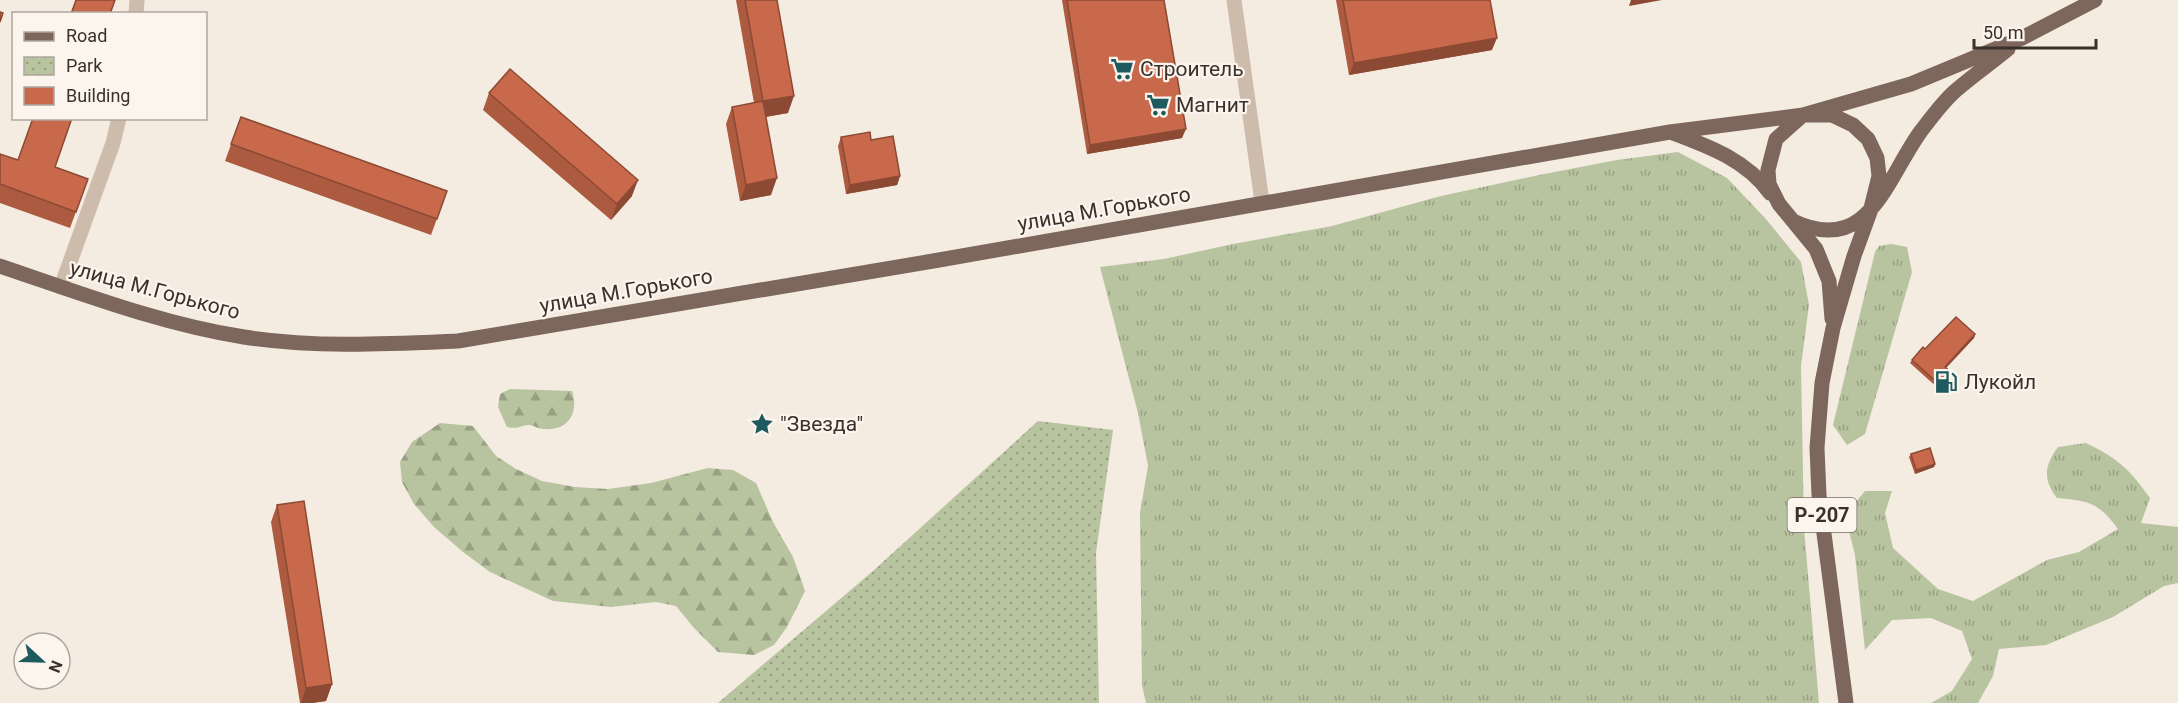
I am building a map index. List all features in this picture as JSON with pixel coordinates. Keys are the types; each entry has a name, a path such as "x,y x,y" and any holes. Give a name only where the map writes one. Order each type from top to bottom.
{"main road":[{"name":"Р-207","path":"1833,328 1829,281 1816,249 1779,204 1769,184 1768,170 1776,139 1803,115 1911,84 2022,38 2095,0"},
{"name":"Р-207","path":"1870,212 1921,132 1954,93 2022,38"},
{"name":"улица М.Горького","path":"0,266 173,321 245,337 301,342 378,344 458,341 939,260 1670,132 1803,115"},
{"name":"Р-207","path":"1803,115 1832,115 1853,125 1868,139 1877,158 1879,176 1870,212 1854,256 1833,328 1822,383 1817,448 1820,495 1846,703"},
{"path":"1670,132 1721,152 1742,165 1760,179 1779,204"},
{"path":"1791,220 1808,228 1838,231 1852,225 1870,212"}],"street":[{"path":"1234,0 1262,202"},
{"path":"61,286 113,143 119,120"}],"green space":[{"path":"1678,152 1727,178 1765,218 1801,262 1809,305 1801,366 1804,528 1819,703 1146,703 1142,685 1140,513 1148,466 1138,413 1100,267 1164,259 1332,226 1441,196 1617,160"},
{"path":"1891,244 1907,247 1912,272 1865,434 1847,445 1833,425 1875,252 1879,246"},
{"path":"510,389 572,391 573,413 566,423 553,429 542,429 530,425 507,427 498,407 500,394"},
{"path":"1038,421 1113,430 1096,553 1099,703 718,703 873,571"},
{"path":"440,423 473,426 496,456 516,469 542,481 575,487 608,489 651,483 708,468 733,470 756,483 773,522 793,557 805,591 787,627 774,645 754,655 718,652 676,606 656,602 611,607 553,601 490,572 434,527 414,504 402,482 400,462 412,442"},
{"path":"2086,443 2123,466 2150,498 2141,523 2178,527 2178,583 2164,586 2113,617 2046,645 1999,649 1993,676 1978,703 1931,703 1952,691 1972,659 1962,631 1931,618 1892,620 1865,650 1855,555 1848,527 1854,504 1865,491 1892,491 1885,513 1893,548 1938,589 1973,601 2047,560 2079,552 2118,529 2098,508 2077,500 2057,498 2049,485 2048,466 2058,447"}],"building":[{"path":"76,0 115,0 111,12 72,12"},
{"path":"745,0 777,0 794,96 763,101"},
{"name":"Строитель","path":"1067,0 1164,0 1186,129 1090,145"},
{"path":"1343,0 1490,0 1497,38 1354,63"},
{"path":"510,69 638,180 617,204 489,93"},
{"path":"763,101 777,178 746,185 732,107"},
{"path":"241,117 447,191 437,219 231,144"},
{"path":"32,120 71,120 55,167 88,179 76,212 0,184 0,154 18,160"},
{"path":"870,132 871,140 893,136 900,176 850,185 841,137"},
{"path":"1956,317 1975,334 1945,367 1952,373 1941,386 1912,360"},
{"path":"1930,448 1935,464 1916,470 1911,454"},
{"path":"304,501 332,684 306,688 277,505"}],"place":[{"name":"Строитель","path":"1122,69"},
{"name":"Магнит","path":"1158,105"},
{"name":"Лукойл","path":"1946,382"},
{"name":"\"Звезда\"","path":"762,424"}]}
